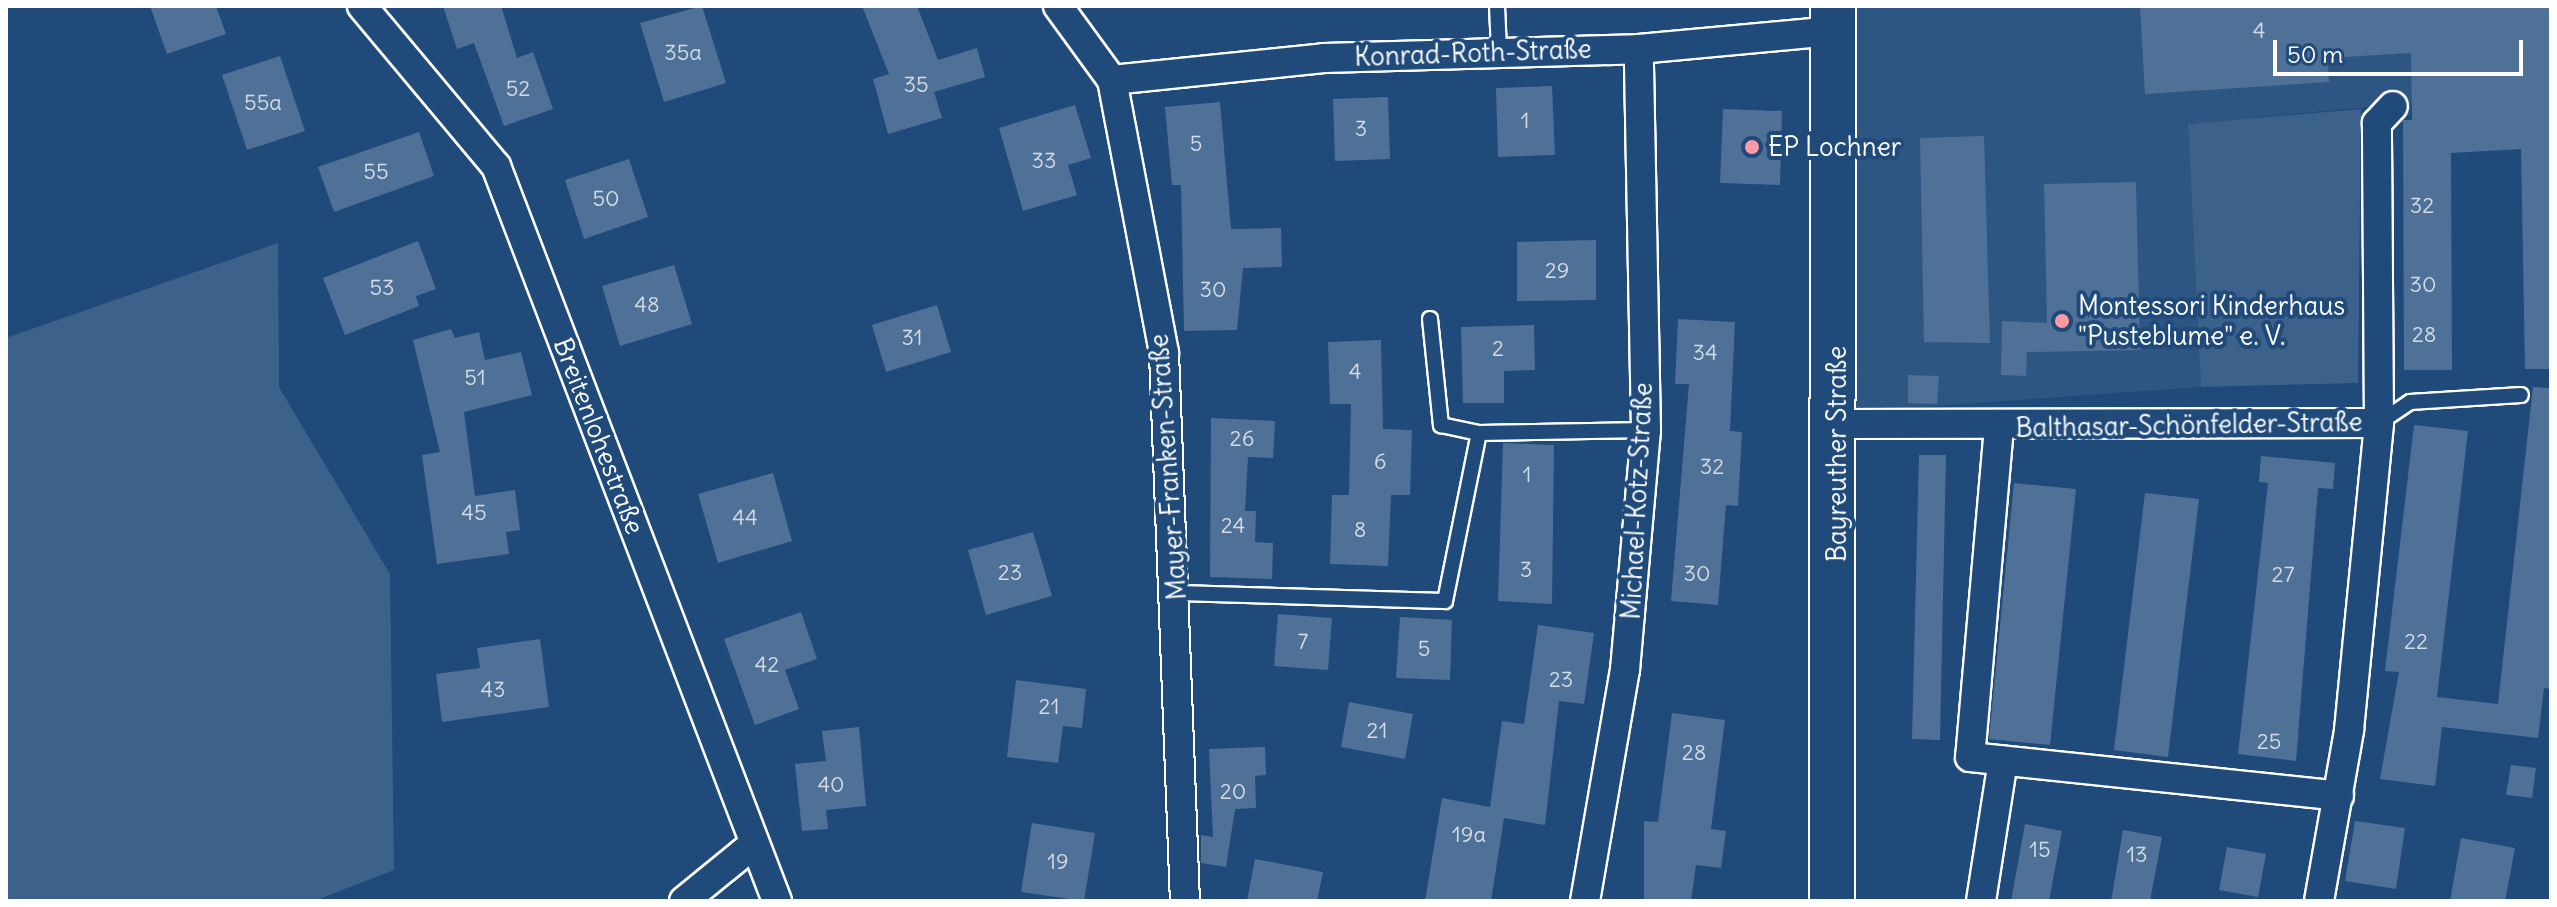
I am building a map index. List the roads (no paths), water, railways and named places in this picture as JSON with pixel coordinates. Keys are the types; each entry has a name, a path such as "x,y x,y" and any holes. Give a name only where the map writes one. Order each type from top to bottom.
{"main road":[{"name":"Bayreuther Straße","path":"1832,901 1837,424 1834,18"}],"street":[{"name":"Breitenlohestraße","path":"362,6 496,166 777,901"},
{"name":"Mayer-Franken-Straße","path":"1058,6 1112,80 1164,353 1178,593 1185,901"},
{"name":"Konrad-Roth-Straße","path":"1112,80 1499,50 1639,49 1834,18"},
{"name":"Michael-Kotz-Straße","path":"1585,901 1625,670 1646,430 1639,49"},
{"name":"Balthasar-Schönfelder-Straße","path":"2319,901 2339,796 2379,423 2377,123 2393,106"},
{"name":"Balthasar-Schönfelder-Straße","path":"1837,424 1999,427 2379,423"},
{"name":"Balthasar-Schönfelder-Straße","path":"1999,427 1970,757 2339,796"},
{"path":"1981,901 2003,761"},
{"path":"684,901 754,844"}],"lane":[{"path":"1497,6 1499,50"},
{"path":"1430,319 1441,425 1479,433 1646,430"},
{"name":"Balthasar-Schönfelder-Straße","path":"2379,423 2410,402 2521,395"},
{"path":"1178,593 1445,601 1479,433"}],"place":[{"name":"EP Lochner","path":"1752,147"},
{"name":"Montessori Kinderhaus \"Pusteblume\" e. V.","path":"2062,321"}]}
